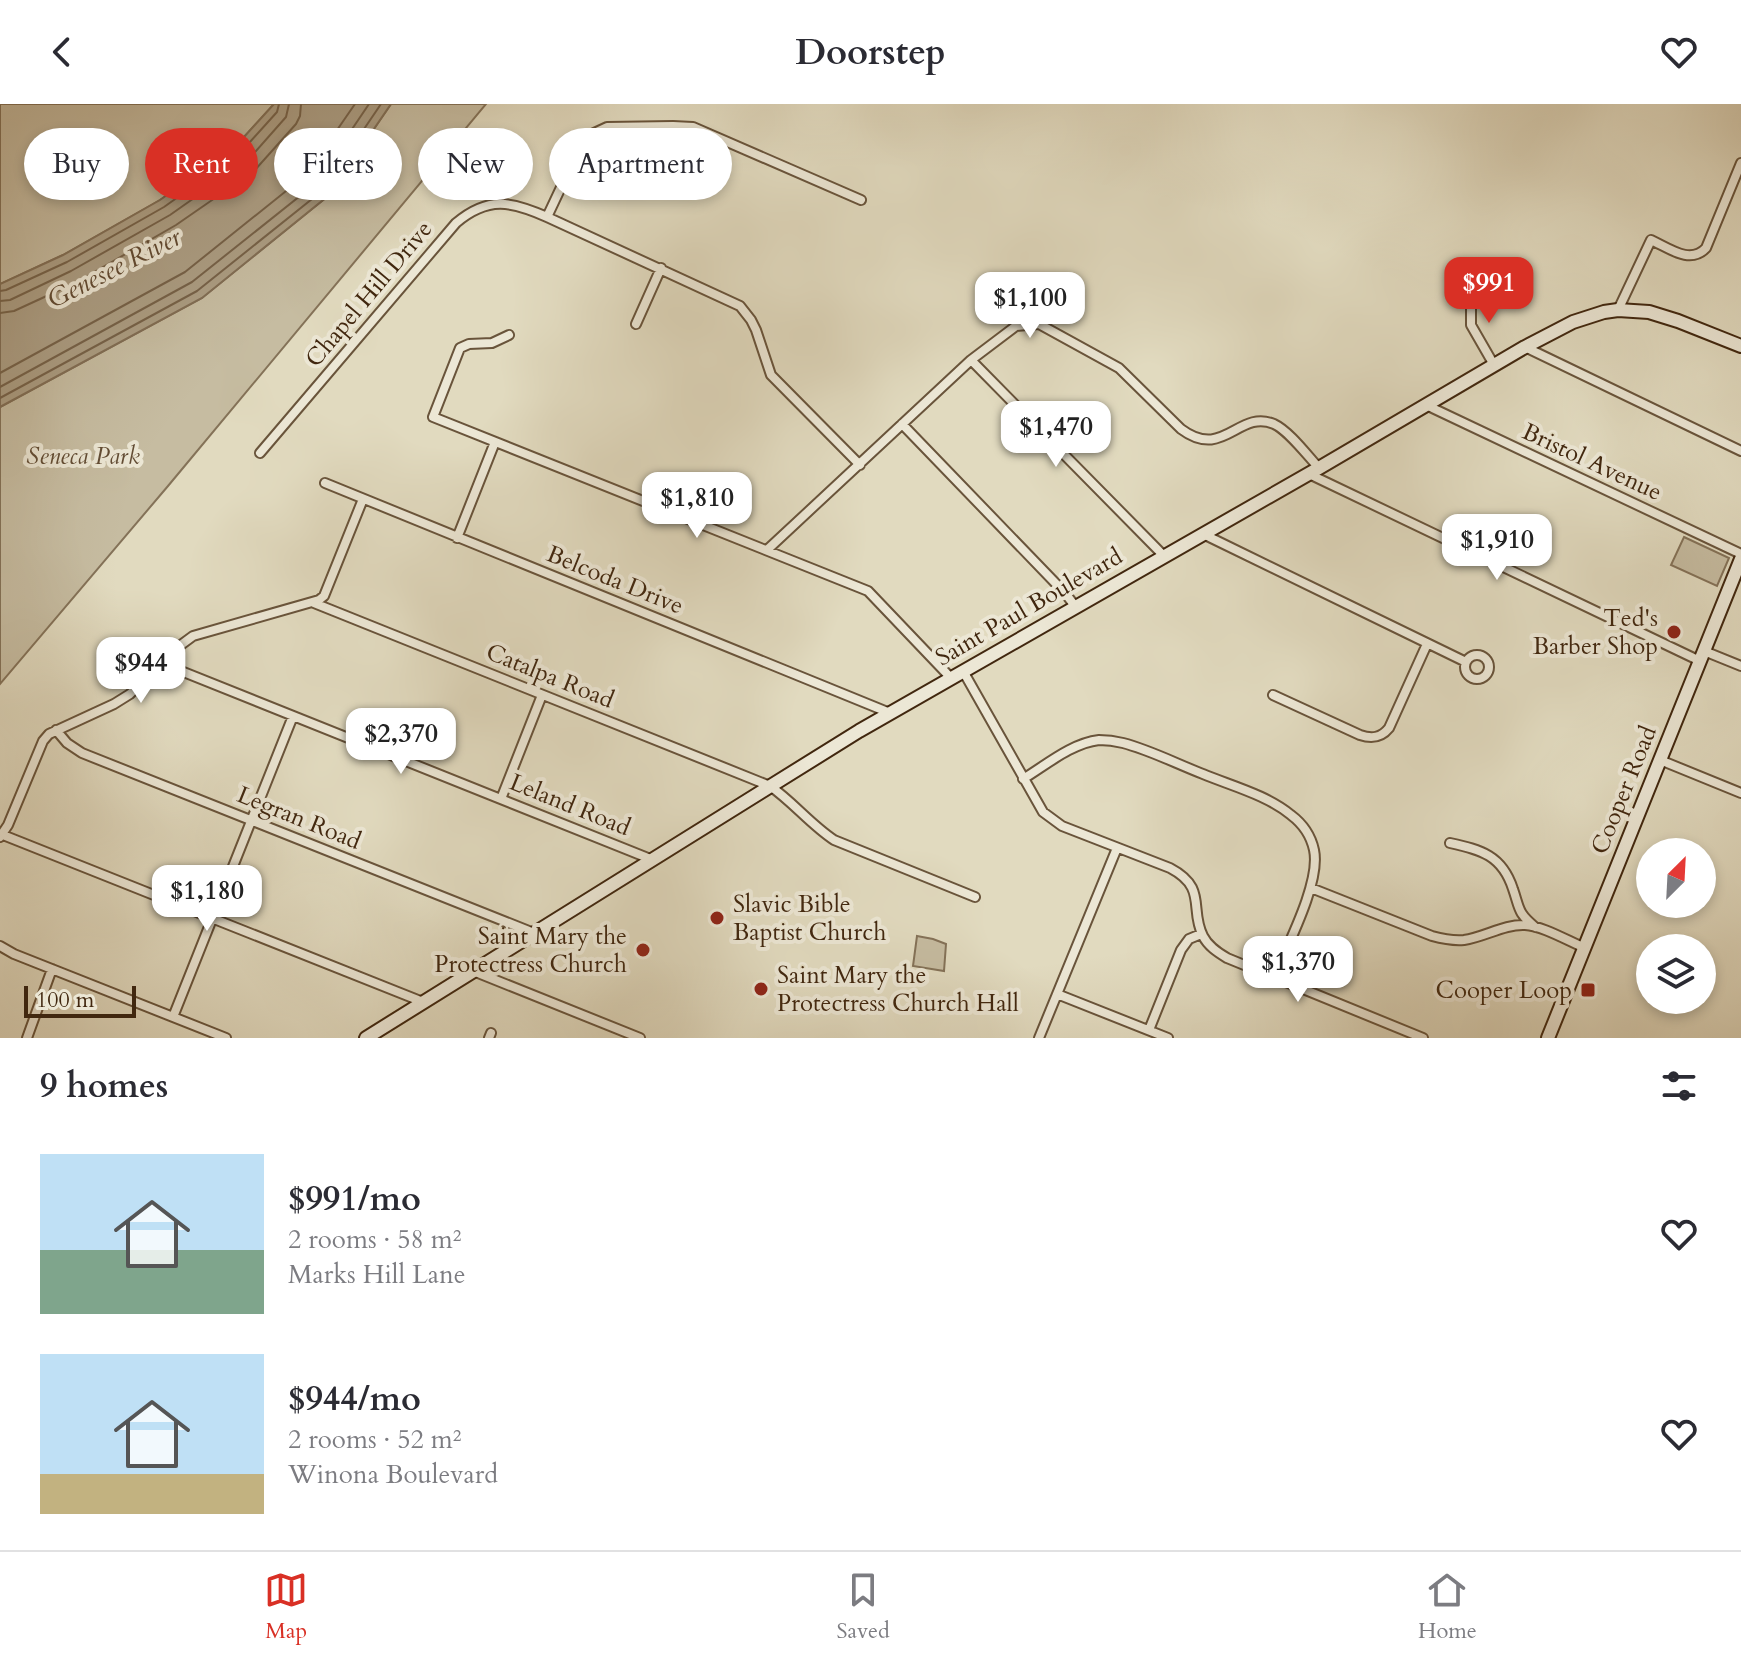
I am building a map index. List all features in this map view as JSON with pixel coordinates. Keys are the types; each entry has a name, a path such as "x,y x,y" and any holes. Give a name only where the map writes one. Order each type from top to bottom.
{"main road":[{"name":"Saint Paul Boulevard","path":"366,1038 890,713 1525,347 1588,316 1618,310 1663,315 1741,346"},
{"name":"Cooper Road","path":"1548,1038 1702,656 1735,589 1741,557"}],"street":[{"path":"547,217 580,147 599,130 617,126 693,127 861,200"},
{"path":"1618,310 1651,240 1689,257 1706,248 1741,163"},
{"name":"Chapel Hill Drive","path":"260,453 447,232 465,215 483,206 506,203 527,208 732,301 745,311 756,330 771,375 860,465"},
{"path":"636,324 661,268"},
{"path":"1471,287 1471,325 1494,365"},
{"path":"767,550 971,360 1016,326 1039,324 1119,368 1192,437 1215,440 1248,424 1272,423 1285,432 1314,470 1702,656 1741,666"},
{"path":"509,335 492,343 469,344 460,348 433,417 868,591 951,678"},
{"path":"1525,347 1741,451"},
{"path":"971,360 1164,556"},
{"name":"Bristol Avenue","path":"1426,405 1741,557"},
{"path":"902,424 1075,606"},
{"path":"457,538 495,442"},
{"name":"Belcoda Drive","path":"325,483 890,713"},
{"path":"363,499 324,596 314,603 202,632 183,642 130,694 49,734 43,741 1,836 423,1002"},
{"path":"1202,534 1466,662"},
{"name":"Catalpa Road","path":"314,603 770,786 826,835 975,897"},
{"path":"1273,695 1360,735 1377,737 1389,728 1427,644"},
{"name":"Leland Road","path":"161,663 653,860"},
{"path":"963,671 1036,803 1051,820 1182,875 1192,887 1196,899 1201,934 1215,951 1423,1038"},
{"path":"501,799 542,695"},
{"path":"173,1017 293,716"},
{"name":"Legran Road","path":"56,730 67,743 82,753 534,933"},
{"path":"1023,779 1075,748 1088,743 1112,741 1136,747 1268,801 1291,814 1313,845 1316,863 1311,888 1274,977"},
{"path":"1660,760 1741,793"},
{"path":"1450,843 1482,851 1498,862 1508,876 1520,912 1535,927"},
{"path":"1039,1038 1117,848"},
{"path":"1311,888 1444,939 1464,940 1515,926 1535,927 1585,948"},
{"path":"1149,1030 1181,950 1189,939 1201,934"},
{"path":"0,946 226,1038"},
{"path":"27,1038 52,969"},
{"path":"473,971 640,1038"},
{"path":"1057,994 1168,1038"},
{"path":"608,1038 613,1027"}],"green space":[{"path":"0,104 274,104 252,128 145,128 145,200 160,200 63,255 0,284"},
{"name":"Seneca Park","path":"391,104 486,104 466,128 418,128 418,186 0,684 0,407 202,298 323,200 402,200 402,128 375,128"},
{"path":"1684,537 1729,558 1717,586 1671,565"},
{"path":"917,936 946,944 944,971 913,966"}],"water":[{"name":"Genesee River","path":"274,104 391,104 375,128 274,128 274,200 323,200 202,298 0,407 0,284 63,255 160,200 258,200 258,128 252,128"}],"place":[{"name":"Ted's Barber Shop","path":"1674,632"},
{"name":"Slavic Bible Baptist Church","path":"717,918"},
{"name":"Saint Mary the Protectress Church","path":"643,950"},
{"name":"Saint Mary the Protectress Church Hall","path":"761,989"},
{"name":"Cooper Loop","path":"1588,990"}]}
